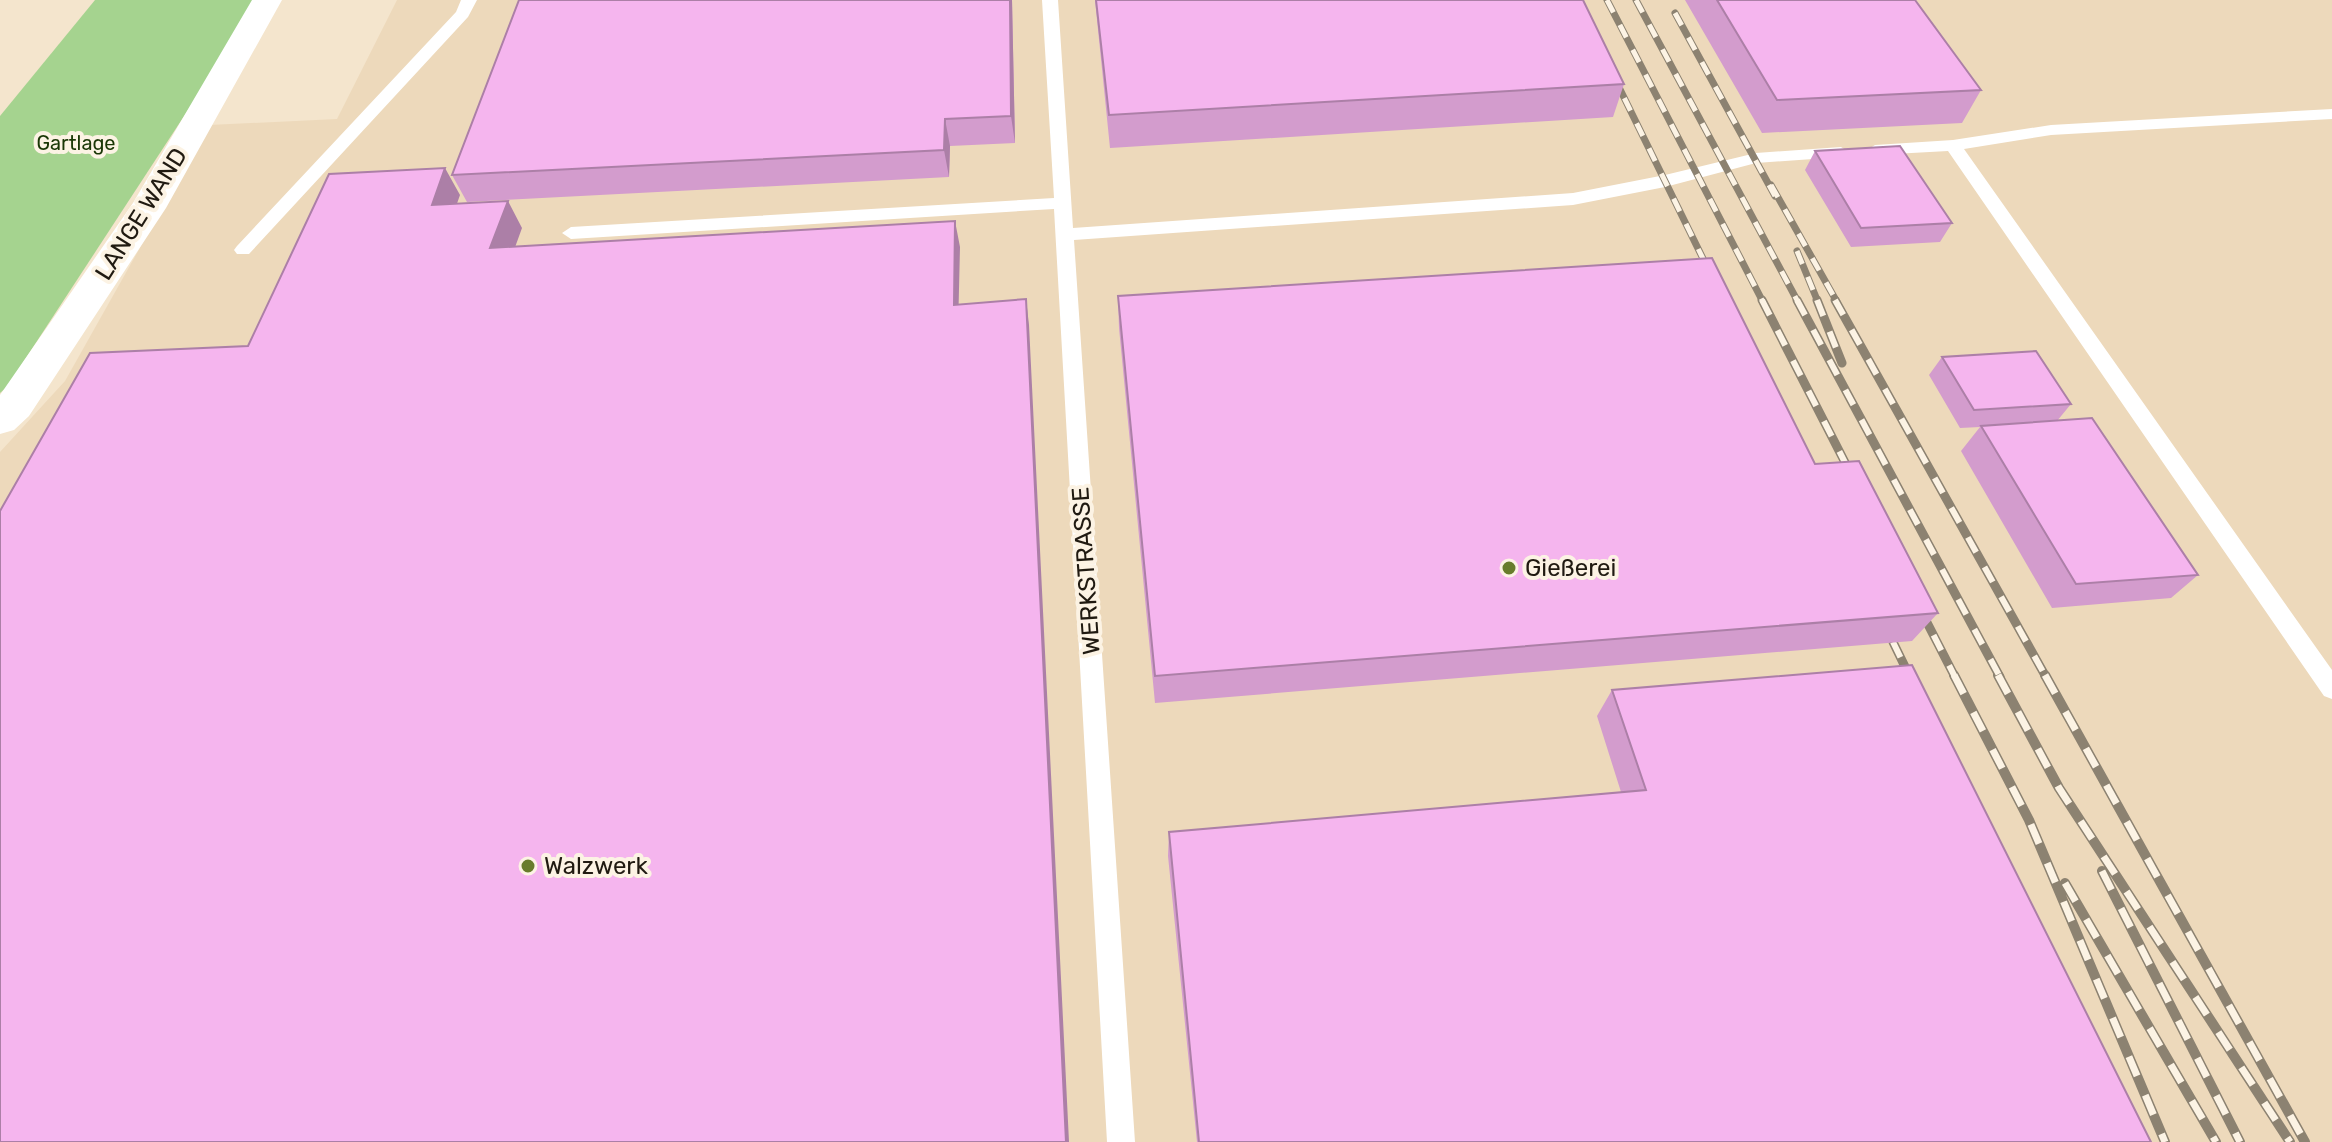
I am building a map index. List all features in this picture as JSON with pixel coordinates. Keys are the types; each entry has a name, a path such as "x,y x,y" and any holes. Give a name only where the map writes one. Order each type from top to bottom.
{"street":[{"name":"LANGE WAND","path":"0,419 15,405 148,208 267,0"}],"lane":[{"path":"243,250 463,14 469,0"},
{"name":"WERKSTRASSE","path":"1050,0 1121,1142"},
{"path":"1065,235 1573,199 1665,181 1756,158 1953,145 2051,130 2332,114"},
{"path":"1953,145 2332,689"},
{"path":"571,233 1063,203"}],"shaded area":[{"path":"397,0 2332,0 2332,1142 0,1142 0,452 65,381 209,125 337,119"}],"green space":[{"name":"Gartlage","path":"95,0 260,0 7,387 0,393 0,116"}],"building":[{"path":"519,0 1010,0 1011,116 945,119 944,150 452,175"},
{"path":"1096,0 1583,0 1624,84 1109,115"},
{"path":"1717,0 1915,0 1981,90 1777,100"},
{"path":"1900,146 1952,223 1861,228 1815,151"},
{"name":"Walzwerk","path":"445,168 432,205 508,201 490,248 955,221 954,305 1026,299 1066,1142 0,1142 0,511 90,353 248,346 329,174"},
{"name":"Gießerei","path":"1712,258 1815,464 1859,461 1938,613 1155,676 1118,296"},
{"path":"2036,351 2071,404 1974,410 1942,357"},
{"path":"2092,418 2198,575 2076,584 1981,426"},
{"path":"1912,665 2151,1142 1199,1142 1169,832 1646,790 1612,690"}],"railway":[{"path":"1607,0 1763,302"},
{"path":"1636,0 1798,302"},
{"path":"1675,13 1775,196"},
{"path":"1612,73 1712,277"},
{"path":"1771,185 1837,302"},
{"path":"1797,251 1818,302"},
{"path":"1762,300 1854,480"},
{"path":"1797,300 2000,677"},
{"path":"1817,300 1842,363"},
{"path":"1835,300 2046,677"},
{"path":"1918,605 1955,677"},
{"path":"1893,642 1910,677"},
{"path":"1909,675 1914,686"},
{"path":"1954,675 2029,820 2165,1142"},
{"path":"1998,675 2059,788 2290,1142"},
{"path":"2045,675 2305,1142"},
{"path":"2102,871 2240,1142"},
{"path":"2065,883 2216,1142"}],"place":[{"name":"Gießerei","path":"1509,568"},
{"name":"Walzwerk","path":"528,866"}]}
